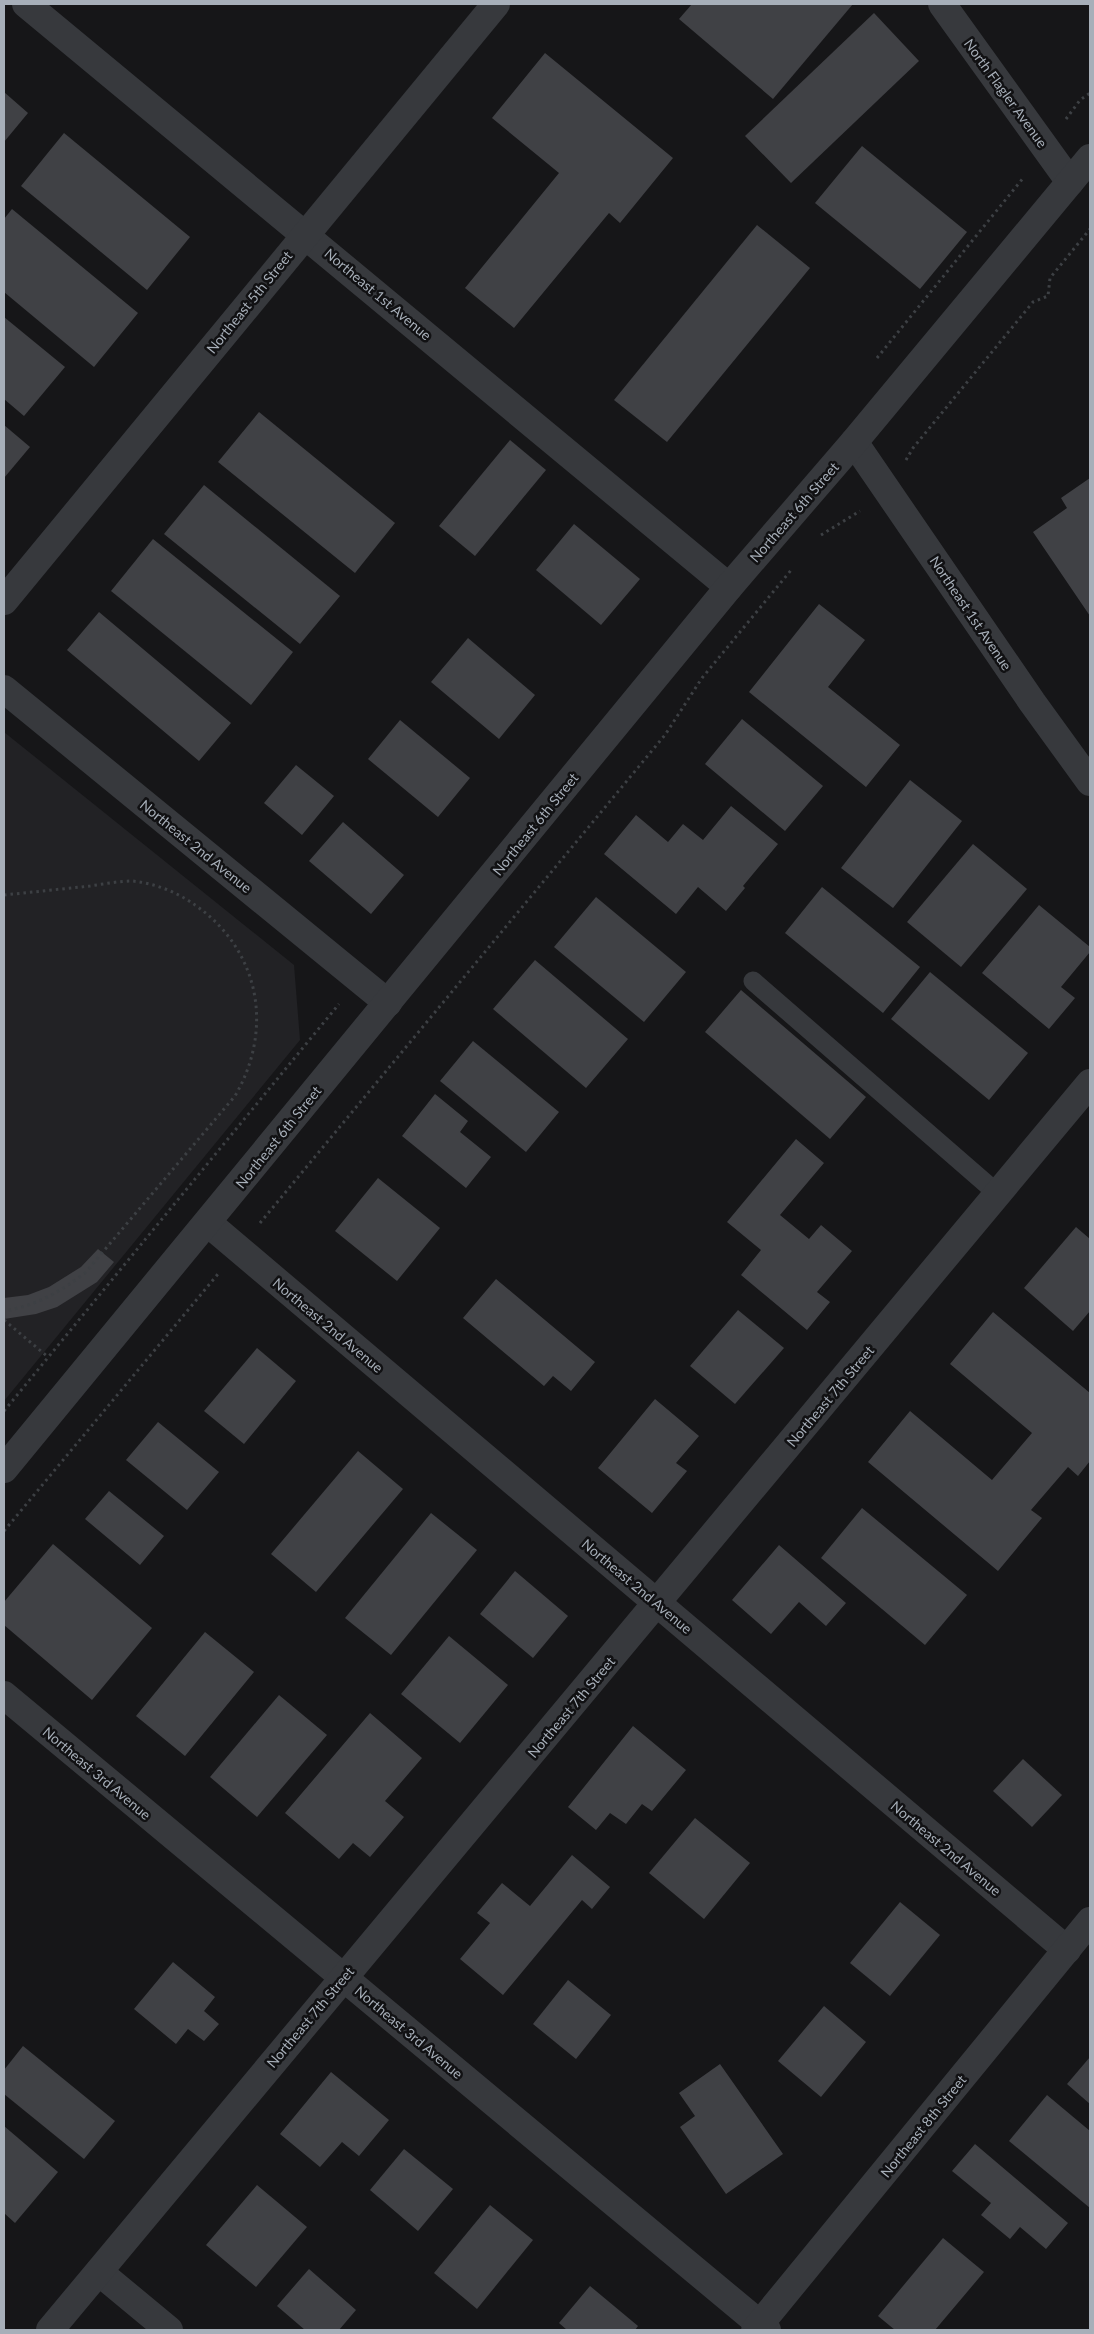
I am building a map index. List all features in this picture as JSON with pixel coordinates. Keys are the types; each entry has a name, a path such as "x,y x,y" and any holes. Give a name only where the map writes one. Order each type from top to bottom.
{"street":[{"name":"Northeast 1st Avenue","path":"26,4 305,233 729,587"},
{"name":"Northeast 5th Street","path":"4,601 305,233 496,4"},
{"name":"North Flagler Avenue","path":"942,4 1070,182"},
{"name":"Northeast 6th Street","path":"4,1469 729,587 854,442 1090,158"},
{"name":"Northeast 1st Avenue","path":"854,442 1032,702 1090,782"},
{"name":"Northeast 2nd Avenue","path":"4,689 388,1002"},
{"name":"Northeast 7th Street","path":"50,2330 343,1977 657,1604 1090,1082"},
{"name":"Northeast 2nd Avenue","path":"208,1223 1067,1950"},
{"name":"Northeast 3rd Avenue","path":"4,1695 761,2328"},
{"name":"Northeast 8th Street","path":"761,2328 1090,1921"},
{"path":"99,2272 170,2330"}],"lane":[{"path":"753,981 998,1194"}],"path":[{"path":"815,542 822,534 888,493 913,448 1033,302 1048,296 1050,278 1090,229"},
{"path":"4,1530 666,736 702,678 796,564"},
{"path":"4,895 132,881 160,887 185,898 206,912 226,932 238,952 250,975 256,1000 257,1026 246,1076 235,1096 84,1274 60,1292 29,1305 4,1311"},
{"path":"4,1411 359,979"},
{"path":"4,1320 48,1357"}],"shaded area":[{"path":"4,732 294,965 300,1040 4,1401"}],"building":[{"path":"692,4 853,4 773,99 679,19"},
{"path":"874,13 919,61 791,183 745,136"},
{"path":"545,53 673,158 620,223 609,213 514,328 465,288 559,173 492,118"},
{"path":"4,92 28,113 4,142"},
{"path":"64,133 190,237 147,290 21,186"},
{"path":"862,146 967,232 920,289 815,203"},
{"path":"12,209 138,313 94,367 4,292 4,219"},
{"path":"757,225 810,268 667,442 614,400"},
{"path":"4,317 65,367 24,416 4,399"},
{"path":"259,412 395,523 355,573 218,462"},
{"path":"4,425 30,447 4,478"},
{"path":"510,440 546,470 475,556 439,526"},
{"path":"1090,478 1090,616 1033,532 1067,508 1061,498"},
{"path":"204,485 340,596 300,644 164,534"},
{"path":"574,524 640,579 601,625 536,570"},
{"path":"153,539 293,652 251,705 111,591"},
{"path":"819,604 865,640 828,687 900,745 866,787 749,692"},
{"path":"99,612 231,723 199,761 67,650"},
{"path":"468,638 535,695 499,739 431,682"},
{"path":"742,719 823,786 785,831 705,764"},
{"path":"400,720 470,778 438,817 368,759"},
{"path":"296,765 334,796 302,835 264,803"},
{"path":"910,780 962,821 893,908 841,868"},
{"path":"731,806 778,844 743,886 745,888 726,911 698,887 676,914 604,854 636,815 668,842 683,824 703,840"},
{"path":"343,822 404,875 371,914 309,861"},
{"path":"973,844 1027,889 961,967 907,922"},
{"path":"822,887 920,967 883,1013 785,933"},
{"path":"596,897 686,972 644,1022 554,947"},
{"path":"1039,905 1090,947 1090,952 1061,987 1075,998 1049,1029 982,973"},
{"path":"535,960 628,1039 586,1088 493,1009"},
{"path":"930,972 1028,1053 989,1100 891,1019"},
{"path":"741,990 866,1097 830,1139 705,1032"},
{"path":"473,1041 559,1112 526,1152 440,1081"},
{"path":"435,1094 468,1121 460,1132 491,1157 466,1188 402,1136"},
{"path":"796,1139 824,1163 780,1215 809,1239 821,1225 852,1251 817,1292 830,1302 807,1330 741,1275 761,1250 727,1222"},
{"path":"378,1178 440,1228 397,1281 335,1231"},
{"path":"1076,1227 1090,1239 1090,1311 1073,1331 1024,1288"},
{"path":"98,1249 114,1262 97,1282 57,1307 36,1314 4,1319 4,1298 28,1295 49,1287 81,1267"},
{"path":"496,1279 595,1362 571,1391 553,1376 544,1386 463,1318"},
{"path":"738,1310 784,1348 735,1404 690,1366"},
{"path":"993,1312 1090,1393 1090,1461 1078,1476 1068,1467 1031,1510 1042,1518 998,1571 868,1462 910,1411 992,1480 1032,1433 950,1364"},
{"path":"257,1348 296,1381 244,1444 204,1411"},
{"path":"655,1399 699,1436 676,1463 687,1471 652,1513 598,1468"},
{"path":"158,1422 219,1472 187,1510 126,1460"},
{"path":"358,1451 403,1489 316,1592 271,1554"},
{"path":"109,1491 164,1536 140,1565 85,1519"},
{"path":"862,1508 967,1595 925,1645 821,1558"},
{"path":"431,1513 477,1550 391,1655 345,1618"},
{"path":"53,1544 152,1628 92,1700 4,1625 4,1602"},
{"path":"779,1545 846,1603 826,1626 799,1602 771,1634 732,1600"},
{"path":"515,1571 568,1616 533,1658 480,1614"},
{"path":"205,1632 254,1672 185,1756 136,1716"},
{"path":"449,1636 508,1685 460,1743 401,1694"},
{"path":"279,1695 327,1735 257,1817 210,1777"},
{"path":"370,1713 422,1758 385,1801 404,1817 370,1857 353,1843 339,1859 285,1813"},
{"path":"633,1726 686,1770 652,1811 642,1804 626,1824 610,1813 596,1830 568,1807"},
{"path":"1023,1759 1062,1795 1032,1827 993,1791"},
{"path":"695,1818 750,1863 704,1919 649,1873"},
{"path":"572,1855 610,1887 592,1909 582,1900 503,1995 460,1959 490,1923 477,1913 502,1883 530,1906"},
{"path":"900,1902 940,1935 890,1996 850,1963"},
{"path":"173,1962 215,1997 204,2011 219,2024 204,2041 188,2029 176,2044 134,2009"},
{"path":"568,1980 611,2015 576,2059 533,2024"},
{"path":"824,2006 866,2042 821,2097 778,2061"},
{"path":"23,2046 115,2121 84,2159 4,2094 4,2070"},
{"path":"1090,2057 1090,2104 1067,2084"},
{"path":"720,2064 783,2154 726,2194 680,2127 695,2116 679,2093"},
{"path":"331,2072 389,2120 359,2156 342,2142 320,2167 280,2134"},
{"path":"1047,2095 1090,2131 1090,2208 1009,2141"},
{"path":"4,2126 58,2172 15,2223 4,2213"},
{"path":"975,2144 1068,2223 1046,2249 1020,2227 1010,2239 981,2215 991,2203 952,2171"},
{"path":"404,2149 453,2189 418,2231 370,2190"},
{"path":"257,2185 307,2227 256,2287 206,2245"},
{"path":"490,2205 533,2240 477,2309 434,2273"},
{"path":"943,2238 984,2272 935,2330 895,2330 878,2316"},
{"path":"309,2269 356,2310 339,2330 305,2330 277,2306"},
{"path":"590,2286 638,2326 635,2330 567,2330 559,2323"}]}
